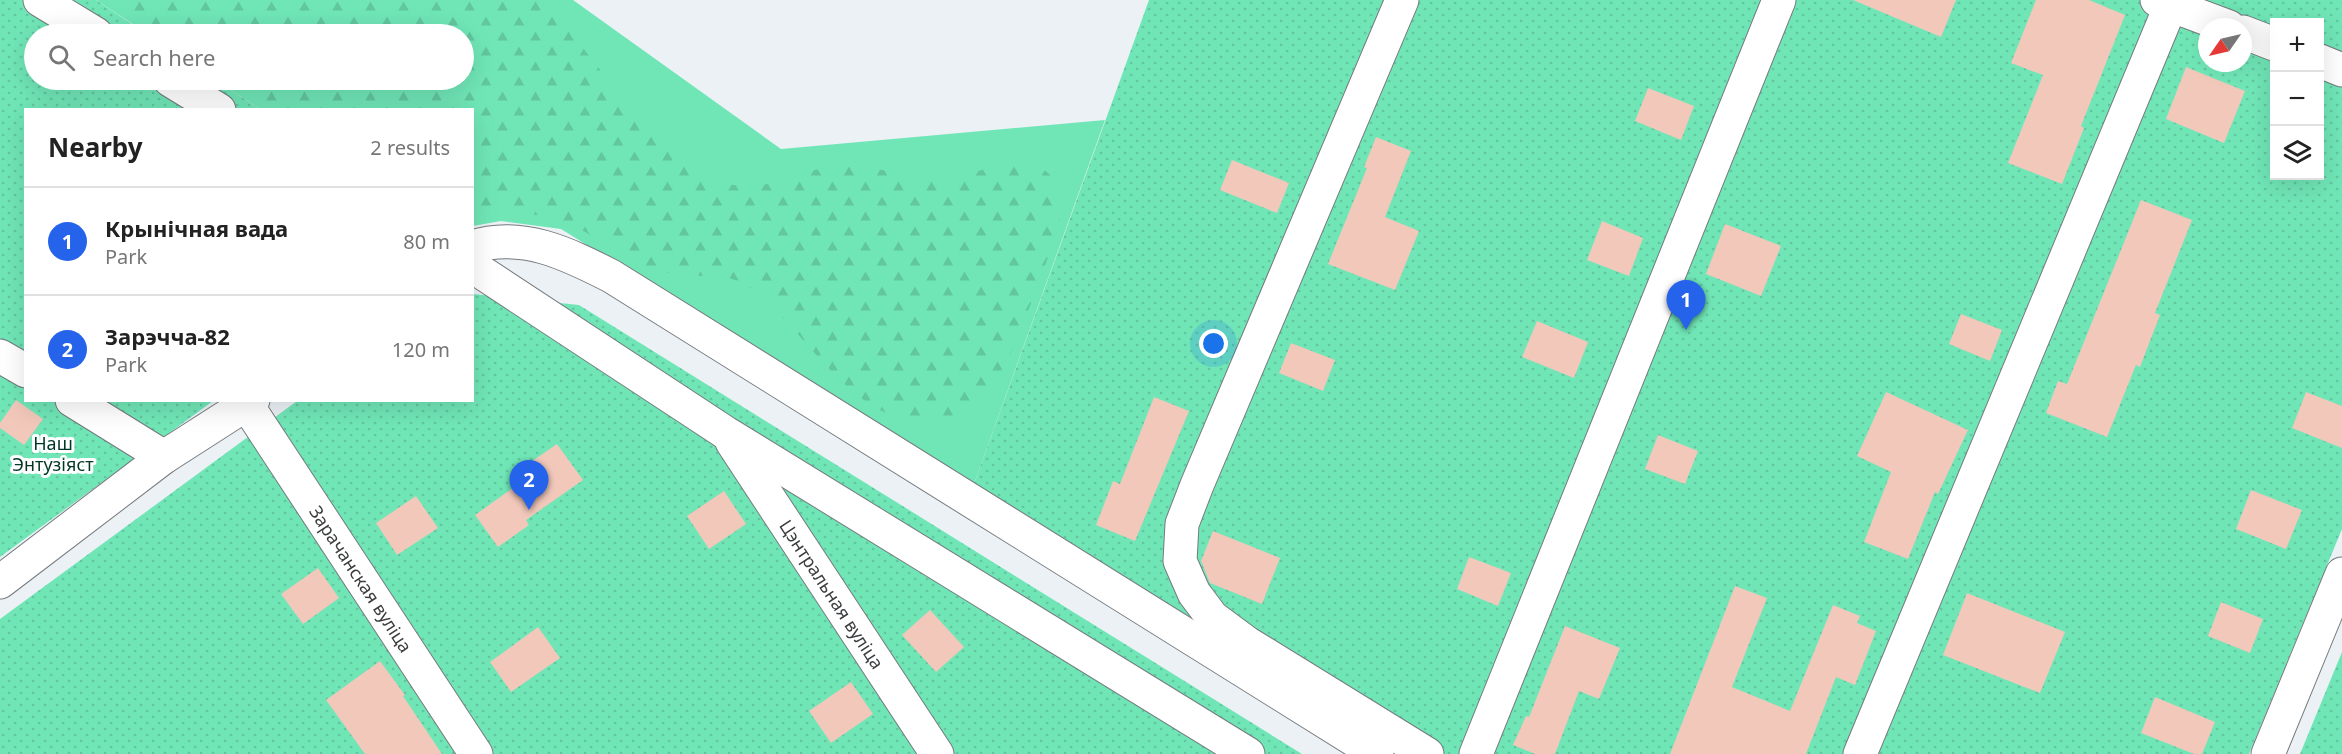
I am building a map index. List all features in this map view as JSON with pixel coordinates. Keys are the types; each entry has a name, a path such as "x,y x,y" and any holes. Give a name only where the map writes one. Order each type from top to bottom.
{"street":[{"path":"40,0 80,24"},
{"path":"1402,0 1193,495 1182,524 1180,561 1194,593 1212,617 1247,643 1427,754"},
{"path":"1476,754 1779,0"},
{"path":"1860,754 2167,2 2207,18"},
{"path":"2252,35 2270,42"},
{"path":"2324,63 2342,70"},
{"path":"186,90 216,108"},
{"path":"474,247 522,241 566,252 611,276 1377,754"},
{"path":"474,267 726,434 1248,754"},
{"path":"0,356 24,370"},
{"path":"75,402 164,457"},
{"path":"0,582 164,457 250,403"},
{"name":"Зарачанская вуліца","path":"250,403 476,754"},
{"name":"Цэнтральная вуліца","path":"726,434 937,754"},
{"path":"2268,754 2342,574"}],"green space":[{"name":"Наш Энтузіяст","path":"0,0 96,0 132,24 24,24 24,90 231,90 258,108 24,108 24,402 212,402 0,557"},
{"path":"96,0 573,0 781,149 1105,120 974,484 561,229 501,221 474,226 474,108 258,108 231,90 474,90 474,24 133,24"},
{"path":"106,0 543,0 658,143 696,172 718,181 742,186 758,186 834,167 865,167 922,179 945,180 1005,163 1029,163 1041,168 1053,178 1061,198 1061,214 1024,322 1009,357 992,385 976,402 959,413 948,417 917,421 889,414 864,400 840,380 776,310 755,291 733,279 658,271 631,259 578,228 553,218 474,205 474,108 274,108 244,90 474,90 474,24 143,24"},
{"path":"1149,0 2342,0 2342,529 2249,754 1400,754 974,484"},
{"path":"474,294 579,305 1302,754 0,754 0,619 296,402 474,402"},
{"path":"2342,652 2342,754 2300,754"}],"building":[{"path":"1853,0 1956,0 1941,37"},
{"path":"2036,0 2089,0 2125,15 2081,126 2084,128 2062,184 2008,163 2043,75 2011,63"},
{"path":"2186,67 2245,91 2224,143 2166,119"},
{"path":"1648,88 1694,106 1681,140 1635,121"},
{"path":"1376,137 1411,151 1385,217 1419,231 1395,290 1328,264 1367,168 1364,167"},
{"path":"1232,160 1289,183 1277,213 1220,190"},
{"path":"2141,200 2192,220 2155,313 2160,315 2140,367 2136,365 2107,437 2046,413 2058,381 2067,384"},
{"path":"1602,221 1643,238 1629,276 1587,260"},
{"path":"1725,224 1781,246 1761,296 1706,274"},
{"path":"1961,314 2002,330 1990,361 1949,344"},
{"path":"1537,321 1588,342 1574,378 1522,357"},
{"path":"1291,343 1335,360 1323,391 1279,373"},
{"path":"1886,392 1968,430 1938,494 1935,492 1908,559 1864,542 1891,472 1857,456"},
{"path":"2306,392 2342,406 2342,448 2292,428"},
{"path":"1154,397 1189,411 1135,541 1096,525 1113,481 1120,484"},
{"path":"16,400 43,419 24,445 0,428 0,423"},
{"path":"1658,435 1698,451 1685,484 1645,469"},
{"path":"557,444 583,480 526,520 529,525 498,547 475,515 531,475 525,466"},
{"path":"2251,490 2302,510 2286,549 2236,529"},
{"path":"724,491 746,524 709,549 687,516"},
{"path":"416,496 438,528 397,555 376,523"},
{"path":"1213,531 1280,558 1262,604 1210,583 1201,561"},
{"path":"1469,557 1511,573 1498,606 1457,589"},
{"path":"318,568 339,598 303,624 281,594"},
{"path":"1735,586 1767,598 1732,687 1790,711 1833,605 1860,616 1857,623 1876,631 1855,685 1836,677 1806,754 1670,754"},
{"path":"1967,593 2065,632 2040,693 1943,655"},
{"path":"2221,602 2263,619 2250,653 2208,636"},
{"path":"930,610 964,647 936,672 902,635"},
{"path":"1565,626 1620,648 1599,699 1579,691 1555,754 1535,754 1513,745 1526,716 1529,717"},
{"path":"538,627 560,658 511,692 490,662"},
{"path":"380,661 405,695 403,696 442,754 365,754 326,700"},
{"path":"851,682 873,714 831,743 809,711"},
{"path":"2155,697 2215,722 2202,754 2194,754 2141,733"}],"place":[{"name":"Крынічная вада","path":"1686,330"},
{"name":"Зарэчча-82","path":"529,510"}]}
